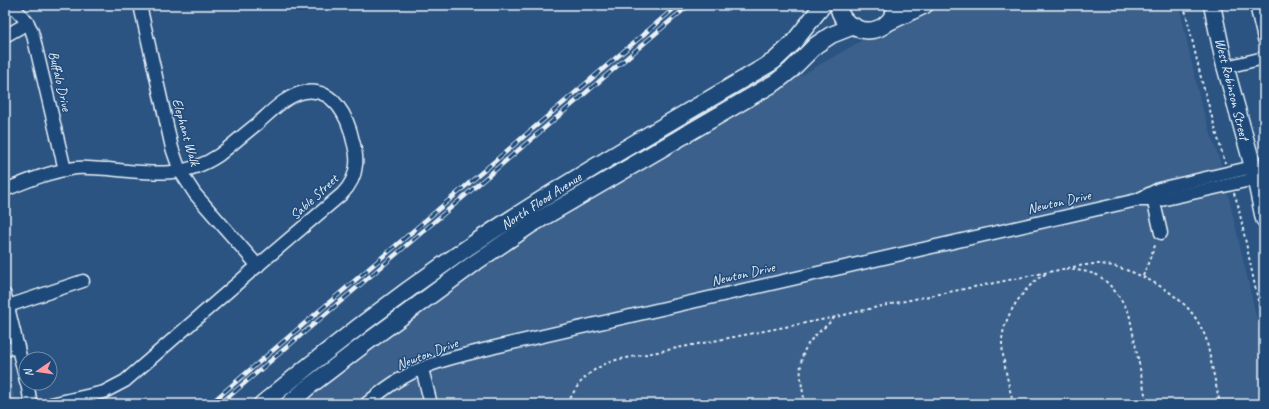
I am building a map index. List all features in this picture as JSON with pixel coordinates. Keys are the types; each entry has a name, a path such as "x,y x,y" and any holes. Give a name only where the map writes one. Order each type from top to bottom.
{"main road":[{"name":"North Flood Avenue","path":"262,404 356,329 467,248 582,174 774,61 794,43 823,5"},
{"path":"838,5 842,16 849,24 858,29 868,31 878,29 887,23 925,5"},
{"path":"887,23 894,15 897,5"},
{"name":"West Robinson Street","path":"1212,5 1264,219"},
{"name":"North Flood Avenue","path":"289,404 307,388 366,343 458,275 532,224 776,82 816,46 831,35 854,26"}],"street":[{"name":"Buffalo Drive","path":"11,5 31,28 37,47 65,170"},
{"name":"Elephant Walk","path":"140,5 172,148 180,171 195,194 258,266"},
{"path":"1256,5 1264,39"},
{"path":"5,36 28,23"},
{"path":"1226,67 1264,58"},
{"name":"Sable Street","path":"5,190 44,176 76,168 94,168 150,174 185,171 211,161 279,105 291,97 305,92 314,92 328,97 343,111 351,130 356,155 356,164 352,181 342,194 125,381 104,392 51,404"},
{"name":"Newton Drive","path":"366,404 390,385 405,376 442,361 499,346 1137,200 1153,196 1159,189 1229,179 1254,173"},
{"path":"1153,196 1161,233"},
{"path":"19,351 7,301 83,281"},
{"path":"5,350 18,347"},
{"path":"422,369 431,404"},
{"path":"28,391 31,404"}],"path":[{"path":"1184,5 1202,82 1229,179 1238,205 1264,330"},
{"path":"1143,277 1161,233"},
{"path":"568,404 571,396 594,369 602,364 632,356 836,317 1063,269 1098,264 1120,268 1143,277 1162,287 1191,311 1203,330 1206,338 1220,404"},
{"path":"1063,269 1083,271 1097,276 1106,282 1123,301 1129,314 1147,404"},
{"path":"1013,404 1002,342 1004,328 1009,315 1026,289 1035,280 1049,272"},
{"path":"805,404 800,367 805,351 812,340 836,317"}],"shaded area":[{"path":"935,5 1179,5 1200,100 1222,168 1264,350 1264,404 301,404 323,385 434,300 527,237 593,195 861,41 894,23"},
{"path":"5,356 16,404 5,404"}],"railway":[{"path":"210,404 678,5"},
{"path":"220,404 689,5"}]}
